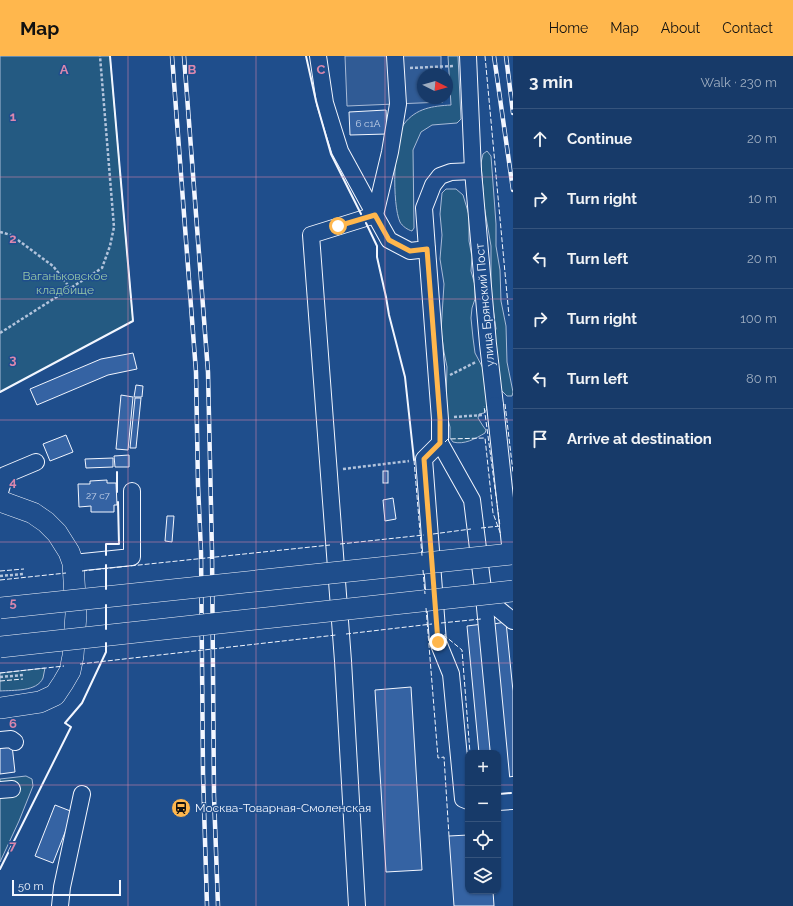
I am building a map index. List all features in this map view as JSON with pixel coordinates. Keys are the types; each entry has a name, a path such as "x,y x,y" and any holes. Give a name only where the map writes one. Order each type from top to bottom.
{"main road":[{"path":"0,501 33,513 46,522 57,533 69,552 73,563 76,614 73,656 70,670 54,695 40,702 0,708"},
{"path":"0,608 512,554"},
{"path":"0,647 513,591"}],"street":[{"path":"318,56 325,103 340,152 389,240 410,251 427,249"},
{"name":"улица Брянский Пост","path":"468,56 473,171 488,344 490,410 512,554"},
{"path":"375,215 390,152 398,104 396,62"},
{"path":"473,171 451,172 440,176 433,185 424,208 438,381 440,443 472,500 484,597 502,786 513,785"},
{"path":"357,906 343,661 311,235 375,215"},
{"path":"440,443 424,459 438,642 452,674 463,799 465,800"},
{"path":"0,492 5,475 36,462"},
{"path":"73,563 132,557 132,491"},
{"path":"484,597 513,621"},
{"path":"60,906 62,887 82,794"},
{"path":"501,802 513,801"}],"path":[{"path":"0,333 102,268 110,246 114,227 100,56"},
{"path":"396,62 448,66"},
{"path":"0,232 11,235 52,266 70,288"},
{"path":"438,381 482,359"},
{"path":"440,419 490,410"},
{"path":"329,470 424,459"},
{"path":"0,576 24,574"},
{"path":"0,677 24,675"}],"green space":[{"name":"Ваганьковское кладбище","path":"0,56 110,56 133,321 0,392"},
{"path":"448,56 458,56 461,119 457,123 432,125 421,132 413,150 414,228 412,231 405,228 400,222 397,213 395,172 400,132 404,124 419,111 431,107 453,104 453,68 449,68"},
{"path":"487,151 491,156 496,224 496,246 500,270 501,301 506,326 507,362 513,392 512,396 507,396 500,389 493,334 496,329 491,295 491,246 482,194 481,163 483,154"},
{"path":"446,189 456,189 463,195 469,215 469,241 472,257 471,271 475,285 475,299 471,318 473,338 475,353 484,370 488,389 487,409 484,413 479,414 478,418 486,430 485,433 461,443 453,442 450,438 446,401 447,367 441,331 444,284 440,259 442,235 440,214 442,193"},
{"path":"45,668 43,678 36,686 18,690 0,691 0,673"},
{"path":"26,776 32,779 33,786 0,862 0,779"}],"shaded area":[{"path":"345,56 441,56 441,68 417,68 417,103 347,106"}],"building":[{"path":"386,110 387,134 350,135 349,112"},
{"path":"133,353 137,369 108,375 37,405 30,389 101,359"},
{"path":"136,385 143,386 142,397 134,397"},
{"path":"121,395 133,397 128,450 116,449"},
{"path":"135,398 141,398 136,448 130,448"},
{"path":"66,435 73,452 50,461 43,444"},
{"path":"129,455 129,467 115,467 114,456"},
{"path":"113,458 113,467 86,468 85,459"},
{"path":"383,471 388,471 388,483 383,483"},
{"path":"107,480 107,483 116,483 117,505 114,505 114,512 91,512 91,506 79,507 78,484 90,484 90,481"},
{"path":"393,498 396,519 385,521 383,500"},
{"path":"167,516 174,516 172,542 165,541"},
{"path":"506,622 513,691 513,778 508,778 493,624"},
{"path":"483,624 495,750 479,750 467,626"},
{"path":"411,687 422,870 386,872 375,690"},
{"path":"12,745 15,772 0,774 0,746"},
{"path":"55,805 73,812 53,863 35,856"},
{"path":"465,835 465,894 493,894 494,906 454,906 449,836"}],"railway":[{"path":"172,56 196,372 201,552 203,774 207,906"},
{"path":"184,56 208,372 212,552 214,796 218,906"},
{"path":"494,56 513,190"},
{"path":"506,56 513,113"}],"fence":[{"path":"485,56 509,316"},
{"path":"505,404 513,472"},
{"path":"481,528 500,526 484,406"},
{"path":"445,442 448,439 485,438 493,513 501,535"},
{"path":"414,460 422,556"},
{"path":"433,534 471,529"},
{"path":"340,544 424,535"},
{"path":"82,571 330,545"},
{"path":"0,571 24,569"},
{"path":"423,570 425,594"},
{"path":"0,580 66,573"},
{"path":"426,608 438,758 444,757 449,836"},
{"path":"441,623 481,619"},
{"path":"346,634 432,624"},
{"path":"445,634 445,636 462,650 470,750"},
{"path":"80,664 336,635"},
{"path":"0,673 64,666"},
{"path":"0,681 23,679"}],"wall":[{"path":"0,392 133,321 110,56"},
{"path":"306,56 316,101 331,154 361,214"},
{"path":"366,223 377,246 377,257 389,315 405,377 414,460"},
{"path":"117,472 117,492"},
{"path":"106,555 106,544 119,544 118,502"},
{"path":"106,565 106,589"},
{"path":"106,605 106,629"},
{"path":"0,869 71,727 65,723 82,703 106,652 106,643"},
{"path":"501,794 511,793"}],"place":[{"name":"Москва-Товарная-Смоленская","path":"181,808"}],"route":[{"path":"338,226 375,215 389,240 410,251 427,249 440,419 440,443 424,459 438,642"}]}
